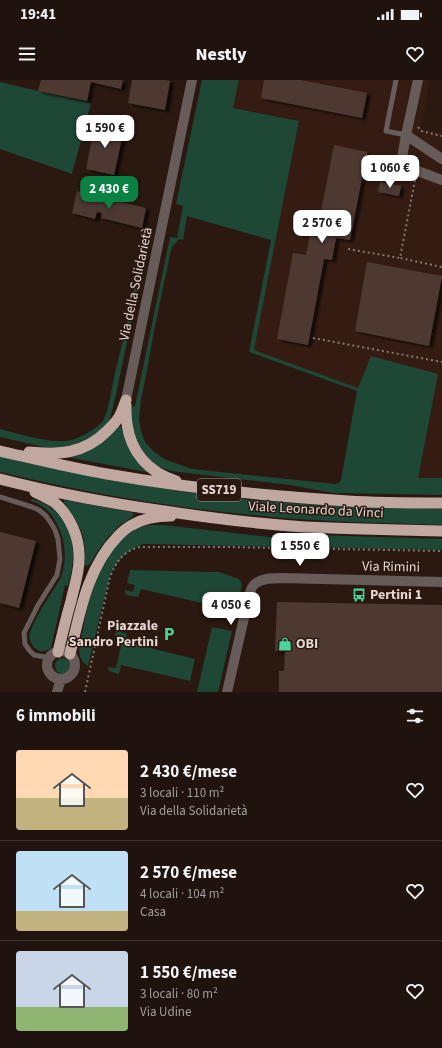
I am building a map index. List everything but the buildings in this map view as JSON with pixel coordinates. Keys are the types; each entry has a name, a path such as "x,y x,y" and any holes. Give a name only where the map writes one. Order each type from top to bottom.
{"highway":[{"path":"0,450 58,454 80,449 98,439 112,426 119,417 126,400"},
{"path":"126,400 126,423 128,433 131,441 147,465 160,474 195,487"},
{"name":"Viale Leonardo da Vinci","path":"0,450 106,474 195,487 349,501 442,503"},
{"path":"2,479 53,501 67,516 76,536 79,558 78,572 54,655"},
{"name":"Viale Leonardo da Vinci","path":"2,479 51,491 118,504 198,516 348,529 442,531"},
{"path":"70,654 86,592 93,572 113,541 131,525 140,521 165,516 198,516"}],"street":[{"name":"Via della Solidarietà","path":"126,400 192,80"},
{"path":"418,80 402,158 407,167 442,180"},
{"path":"406,135 442,159"},
{"name":"Via Rimini","path":"227,692 249,596 253,586 263,580 271,578 442,582"},
{"path":"66,652 70,654 74,661 75,668 68,677 61,679 50,674 48,666 54,655 66,652"},
{"path":"58,692 61,679"}],"lane":[{"path":"396,80 386,131 406,135"},
{"path":"0,497 39,510 46,516 55,530 58,539 60,559 57,575 38,605 24,633 25,644 34,655 54,655"}],"path":[{"path":"418,125 421,131 442,136"},
{"path":"400,258 416,171"},
{"path":"348,249 442,266"},
{"path":"313,338 442,362"},
{"path":"85,692 110,577 116,564 133,548 227,547 442,551"}],"shaded area":[{"path":"239,80 430,80 421,128 442,133 442,478 418,478 358,388 254,350 299,121 233,108"}],"green space":[{"path":"202,80 239,80 233,108 299,121 254,350 358,388 371,356 438,374 418,478 442,478 442,495 333,493 290,485 171,471 155,465 138,447 131,423 132,407 135,406 170,237 177,238 183,206 176,204","holes":["187,216 271,240 249,352 357,391 341,480 336,484 192,469 164,459 153,451 145,442 141,431 139,419 141,400 171,250 179,239 183,240"]},
{"path":"0,82 91,103 72,174 0,149"},
{"path":"144,237 149,237 109,423 92,438 68,448 48,448 0,437 0,429 48,440 67,441 85,434 103,421 108,406 126,328"},
{"path":"118,426 121,426 147,471 146,472 67,457"},
{"path":"0,456 125,482 217,496 292,503 442,509 442,525 272,517 204,510 135,500 0,472"},
{"path":"32,499 41,502 56,512 67,527 73,545 71,574 68,586 65,585 51,648 43,651 37,650 34,647 29,636 33,624 60,579 64,567 65,554 63,540 54,519 48,511 31,501"},
{"path":"64,500 131,512 134,514 108,537 91,563 86,566 84,564 85,546 81,531 74,517 64,503"},
{"path":"151,525 163,525 269,537 317,535 442,539 442,550 143,544 127,552 110,575 88,666 81,658 79,647 89,600 97,576 106,559 124,537 136,529"},
{"path":"130,570 219,572 239,579 242,585 234,620 213,615 215,606 141,589 138,597 127,595 125,590 133,592 135,585 127,583"},
{"path":"212,627 232,631 218,692 197,692"},
{"path":"118,631 127,634 126,642 195,659 190,681 121,665 119,674 109,671 108,667 116,668 123,637 114,635"},
{"path":"63,658 70,663 71,666 66,673 63,674 56,669 55,666 60,659"}],"place":[{"name":"Pertini 1","path":"359,595"},
{"name":"Piazzale Sandro Pertini","path":"169,634"},
{"name":"OBI","path":"285,644"}]}
